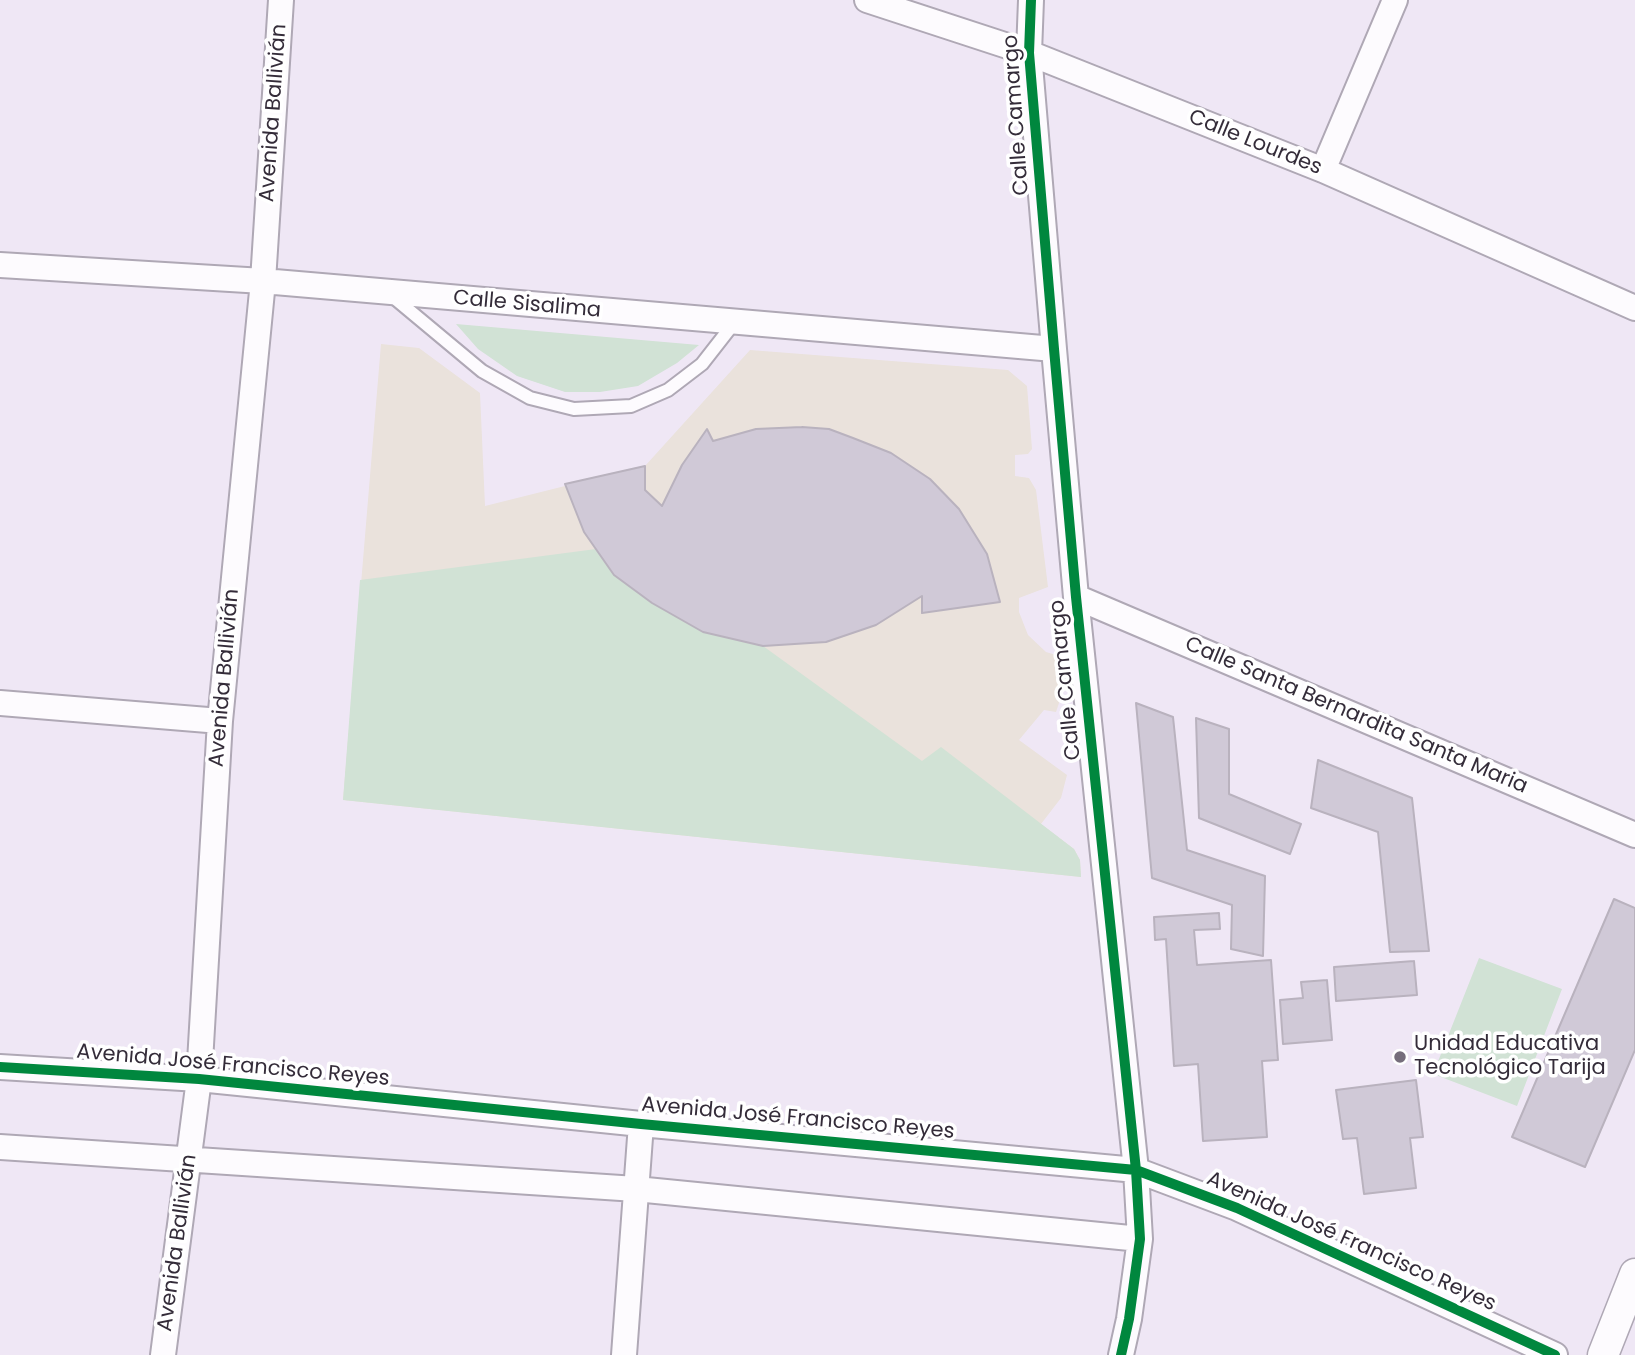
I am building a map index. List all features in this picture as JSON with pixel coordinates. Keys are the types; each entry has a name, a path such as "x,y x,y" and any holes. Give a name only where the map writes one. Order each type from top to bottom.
{"street":[{"name":"Avenida Ballivián","path":"163,1355 199,1079 220,721 263,281 281,0"},
{"name":"Calle Lourdes","path":"867,0 1029,53 1323,170 1635,309"},
{"name":"Calle Camargo","path":"1031,0 1029,53 1076,597 1136,1170 1140,1239 1121,1355"},
{"path":"1323,170 1395,0"},
{"name":"Calle Sisalima","path":"0,265 263,281 1054,349"},
{"name":"Calle Santa Bernardita Santa Maria","path":"1076,597 1635,835"},
{"path":"0,703 220,721"},
{"name":"Avenida José Francisco Reyes","path":"0,1067 199,1079 1136,1170 1237,1208 1555,1355"},
{"path":"624,1355 641,1124"},
{"path":"0,1147 636,1189 1140,1239"},
{"path":"1603,1355 1635,1274"}],"lane":[{"path":"386,292 482,371 530,398 573,409 631,407 668,390 702,364 734,323"}],"shaded area":[{"path":"381,344 419,348 480,393 485,506 645,466 750,350 1008,370 1027,386 1032,449 1028,454 1015,455 1015,476 1029,478 1036,490 1048,587 1019,598 1019,612 1028,635 1046,652 1056,655 1060,700 1056,712 1044,710 1019,740 1067,775 1061,798 1041,824 1074,849 1080,860 1081,877 343,800"}],"green space":[{"path":"456,324 699,345 677,363 638,386 600,392 565,392 517,376 478,349"},
{"path":"596,549 614,575 652,603 703,632 763,646 922,761 941,747 1074,849 1080,860 1081,877 343,800 360,580"},
{"path":"1479,958 1562,989 1517,1106 1433,1074"}],"building":[{"path":"707,429 713,441 756,429 829,429 891,453 930,479 959,509 987,554 1000,602 922,613 922,596 876,625 826,642 763,646 703,632 652,603 614,575 584,532 565,484 645,466 645,490 662,506 682,465"},
{"path":"1136,703 1173,717 1187,850 1265,876 1263,956 1231,949 1232,905 1152,878"},
{"path":"1196,718 1229,729 1229,794 1301,824 1290,854 1199,818"},
{"path":"1318,760 1412,798 1429,951 1390,952 1378,832 1311,808"},
{"path":"1614,899 1635,908 1635,1050 1585,1167 1512,1137"},
{"path":"1219,913 1220,929 1194,930 1197,965 1271,960 1278,1060 1262,1061 1267,1137 1203,1141 1198,1064 1174,1066 1166,939 1155,940 1154,917"},
{"path":"1414,961 1417,995 1336,1001 1334,967"},
{"path":"1327,980 1332,1040 1283,1044 1280,1000 1303,998 1301,982"},
{"path":"1416,1080 1423,1137 1410,1138 1416,1188 1364,1194 1357,1138 1343,1139 1336,1090"}],"cycle path":[{"path":"1031,0 1029,53 1076,597 1136,1170 1140,1239 1121,1355"},
{"path":"0,1067 199,1079 1136,1170 1237,1208 1555,1355"}],"place":[{"name":"Unidad Educativa Tecnológico Tarija","path":"1400,1057"}]}
